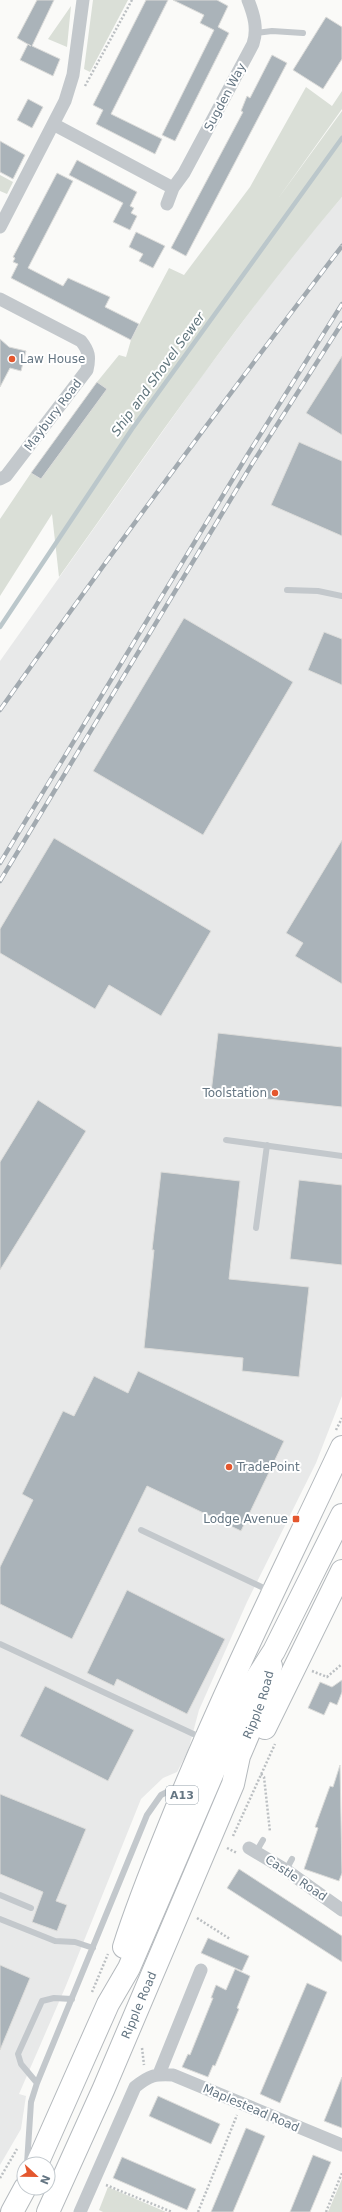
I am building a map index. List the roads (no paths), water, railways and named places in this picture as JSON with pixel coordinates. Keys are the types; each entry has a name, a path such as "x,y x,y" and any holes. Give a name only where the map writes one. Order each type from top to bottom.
{"highway":[{"name":"A13","path":"108,2004 138,1901 205,1739 272,1592 342,1447"},
{"name":"A13","path":"274,1651 342,1515"},
{"name":"A13","path":"233,1784 250,1762 342,1571"},
{"name":"Ripple Road","path":"48,2212 107,2081 233,1784 239,1756 262,1702 274,1651"},
{"name":"Ripple Road","path":"41,2156 108,2004 129,1968 247,1693 274,1651"},
{"path":"12,2212 20,2196"}],"street":[{"path":"0,227 4,211 54,124 69,88 73,75 83,0"},
{"path":"248,0 252,10 256,33"},
{"name":"Sugden Way","path":"167,204 173,188 184,173 253,44 256,33"},
{"path":"54,124 173,188"},
{"name":"Maybury Road","path":"0,299 81,341 88,350 89,360 87,370 6,476 0,479"},
{"name":"Castle Road","path":"257,1853 289,1864 342,1910"},
{"path":"80,2212 136,2087 148,2076 159,2074 201,1970"},
{"name":"Maplestead Road","path":"159,2074 173,2075 342,2145"}],"lane":[{"path":"256,33 272,31 302,32"},
{"path":"287,590 318,591 342,596"},
{"path":"226,1140 342,1156"},
{"path":"256,1228 267,1145"},
{"path":"141,1530 272,1592"},
{"path":"0,1644 205,1739"},
{"path":"28,2156 31,2102 37,2082 147,1815 161,1795 175,1786 181,1785 186,1787"},
{"path":"257,1853 263,1840"},
{"path":"0,1895 31,1908"},
{"path":"0,1919 55,1941 75,1942 93,1948"},
{"path":"37,2082 21,2064 18,2054 42,2001 46,1998 72,1999"}],"waterway":[{"name":"Ship and Shovel Sewer","path":"0,627 132,429 342,138"}],"railway":[{"path":"0,710 169,476 342,246"},
{"path":"0,863 248,454 342,304"},
{"path":"0,881 252,464 342,323"}],"place":[{"name":"Law House","path":"12,359"},
{"name":"Toolstation","path":"275,1093"},
{"name":"TradePoint","path":"229,1467"},
{"name":"Lodge Avenue","path":"296,1519"}]}
